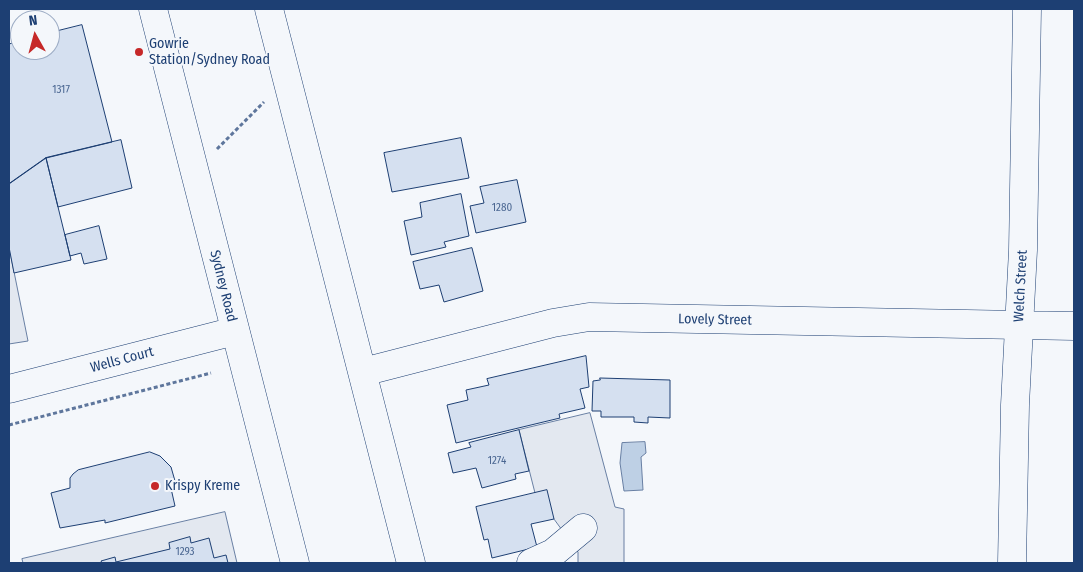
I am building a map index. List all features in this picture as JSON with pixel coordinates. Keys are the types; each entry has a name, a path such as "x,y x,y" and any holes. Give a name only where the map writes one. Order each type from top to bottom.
{"main road":[{"name":"Sydney Road","path":"152,9 295,563"},
{"path":"269,9 411,563"},
{"name":"Welch Street","path":"1012,563 1023,250 1027,9"},
{"name":"Lovely Street","path":"363,372 554,323 589,318 1074,326"},
{"name":"Wells Court","path":"9,389 235,331"},
{"path":"531,563 553,553 584,528"}],"path":[{"path":"194,172 288,78"},
{"path":"9,425 211,373"}],"shaded area":[{"path":"9,247 28,341 9,344"},
{"path":"590,413 615,507 624,509 624,563 578,563 578,552 535,493 519,430"},
{"path":"225,512 237,563 23,563 22,559"}],"water":[{"path":"645,442 646,453 641,457 643,490 624,491 620,463 622,443"}],"building":[{"path":"82,25 112,142 46,158 9,184 9,44 10,60 60,60 60,30"},
{"path":"461,138 469,178 392,192 384,153"},
{"path":"121,140 132,188 58,207 46,158"},
{"path":"46,158 71,260 14,273 9,247 9,184"},
{"path":"517,180 526,222 476,233 470,206 484,203 480,187"},
{"path":"461,194 469,236 444,242 446,247 411,255 404,221 422,217 420,203"},
{"path":"99,226 107,259 84,264 81,253 70,256 65,235"},
{"path":"472,248 483,291 444,302 439,285 420,289 413,262"},
{"path":"586,356 589,387 580,389 585,408 559,414 560,418 456,443 447,405 468,400 466,390 489,385 487,379"},
{"path":"600,378 670,380 670,418 648,417 648,423 634,422 634,417 601,417 601,411 592,411 593,381 600,380"},
{"path":"519,430 529,471 515,474 516,479 482,488 476,468 453,473 448,453 471,447 469,443"},
{"path":"150,452 160,456 171,467 175,481 170,484 175,506 105,523 105,520 60,528 51,493 70,488 70,478 73,474 78,470"},
{"path":"547,490 554,519 531,524 537,547 492,558 488,539 484,540 476,507"},
{"path":"190,537 191,543 209,538 214,558 226,555 228,563 102,563 101,561 115,557 116,562 170,549 169,543"}],"place":[{"name":"Gowrie Station/Sydney Road","path":"139,52"},
{"name":"Krispy Kreme","path":"155,486"}]}
